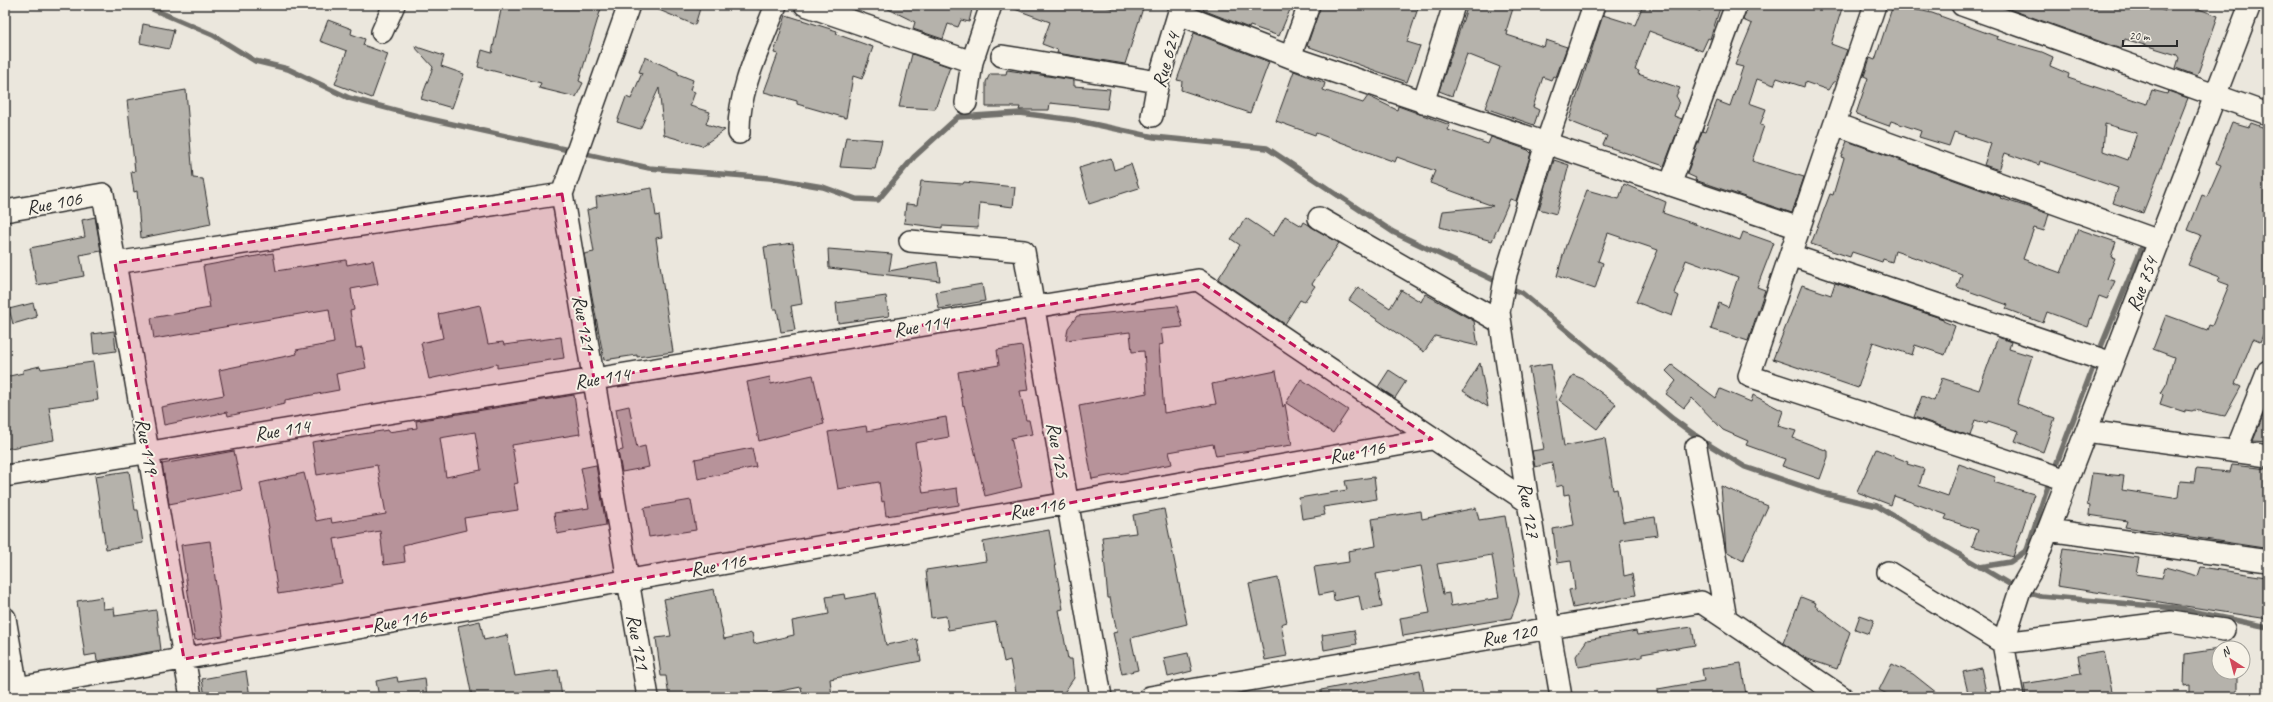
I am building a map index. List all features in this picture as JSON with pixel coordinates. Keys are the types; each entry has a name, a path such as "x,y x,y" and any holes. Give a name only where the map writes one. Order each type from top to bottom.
{"street":[{"path":"382,32 394,5"},
{"name":"Rue 121","path":"630,5 562,194 648,697"},
{"path":"739,133 738,115 748,82 776,5"},
{"path":"805,5 852,12 972,62"},
{"path":"966,103 972,62 991,5"},
{"path":"1290,57 1309,5"},
{"path":"1423,103 1454,5"},
{"path":"1319,218 1500,313 1506,274 1546,144 1594,5"},
{"path":"1670,185 1736,5"},
{"path":"1875,5 1749,376 2067,480"},
{"path":"1962,5 2268,114"},
{"name":"Rue 754","path":"2003,642 2020,590 2035,564 2250,5"},
{"path":"1180,10 1290,57 1423,103 1799,228"},
{"name":"Rue 624","path":"1152,116 1158,82 1180,10"},
{"path":"1002,56 1158,82"},
{"path":"1835,124 2159,241"},
{"name":"Rue 106","path":"5,211 104,194"},
{"name":"Rue 119","path":"104,194 191,697"},
{"path":"116,263 562,194"},
{"name":"Rue 125","path":"910,241 1024,251 1101,697"},
{"path":"1790,255 2112,363"},
{"name":"Rue 114","path":"5,476 1198,280 1432,439"},
{"name":"Rue 127","path":"1500,313 1528,502 1561,697"},
{"path":"2236,451 2268,371"},
{"path":"2086,431 2268,456"},
{"path":"1432,439 1528,502"},
{"name":"Rue 116","path":"11,689 1432,439"},
{"path":"1696,447 1726,619"},
{"path":"2048,530 2268,561"},
{"path":"1888,572 2003,642 2171,622 2224,630"},
{"name":"Rue 120","path":"1150,697 1701,602 1842,697"},
{"path":"5,618 11,689"},
{"path":"2003,642 2013,697"}],"highlighted area":[{"path":"562,194 594,379 1198,280 1432,439 184,659 115,263"}],"building":[{"path":"502,5 602,5 579,81 583,83 576,97 539,88 541,83 478,67 482,50 492,53"},
{"path":"647,5 701,5 695,25"},
{"path":"880,5 973,5 969,22 961,20 958,27 948,24 943,39 913,29 915,22"},
{"path":"1009,5 1102,5 1113,9 1115,5 1144,5 1125,64 1057,53 1058,50 1042,44 1050,22 1009,7"},
{"path":"1205,5 1292,5 1279,36 1250,26 1249,28 1203,10"},
{"path":"1321,5 1419,5 1407,42 1420,46 1407,82 1307,46"},
{"path":"1468,5 1514,5 1506,31 1508,31 1507,35 1544,47 1546,40 1567,47 1556,77 1553,76 1551,80 1543,77 1533,107 1539,110 1534,125 1485,108 1500,67 1467,54 1452,96 1439,91"},
{"path":"1643,5 1686,5 1700,11 1701,5 1721,5 1710,39 1708,38 1702,51 1649,31 1635,70 1639,71 1638,74 1680,88 1676,96 1679,101 1674,116 1682,119 1664,166 1603,145 1607,136 1569,121 1603,15 1635,25"},
{"path":"1748,5 1843,5 1831,44 1847,50 1835,82 1833,82 1828,90 1805,82 1804,87 1777,78 1774,85 1757,79 1749,103 1766,109 1760,125 1764,126 1752,161 1804,177 1792,213 1695,180 1696,178 1687,174 1702,131 1705,132 1717,101 1730,106 1743,67 1735,65 1752,24 1743,20"},
{"path":"1893,5 1932,13 1998,37 1997,39 2042,52 2053,57 2050,66 2069,74 2068,78 2147,104 2152,90 2167,94 2168,91 2188,98 2143,213 2113,203 2118,188 2040,161 2039,165 2005,153 1999,170 1984,165 1991,144 1954,132 1949,146 1919,137 1921,131 1891,121 1889,126 1856,114 1868,78 1864,76 1870,58 1875,60","holes":["2105,124 2137,133 2128,160 2103,151"]},
{"path":"1998,5 2146,5 2165,11 2167,5 2188,5 2218,16 2197,76 2176,68 2179,58 2177,55 2125,39 2121,49"},
{"path":"786,15 837,31 836,34 873,47 862,79 853,76 846,118 797,104 797,101 764,92 778,54 774,53"},
{"path":"328,20 352,29 351,34 365,39 363,45 388,54 372,98 335,84 347,51 320,41"},
{"path":"143,24 174,30 169,49 140,43"},
{"path":"1194,33 1269,62 1250,113 1181,90 1182,81 1177,80"},
{"path":"414,46 444,56 441,66 464,74 452,108 421,99 433,67"},
{"path":"912,54 950,67 935,109 899,107"},
{"path":"645,57 693,80 690,90 695,92 690,106 710,112 706,124 725,130 702,146 664,135 659,88 640,129 617,122 626,97 631,99 642,73 639,72"},
{"path":"1007,70 1074,80 1074,86 1110,89 1107,109 1050,103 1049,110 1019,110 1020,107 986,107 986,82 990,74 1006,74"},
{"path":"1294,71 1325,83 1323,90 1363,103 1368,96 1397,110 1398,106 1450,125 1448,130 1488,144 1491,137 1528,150 1531,153 1516,201 1510,199 1492,241 1440,227 1443,211 1493,206 1430,183 1435,171 1397,157 1395,162 1316,133 1315,135 1276,121"},
{"path":"186,90 193,178 203,179 211,224 141,238 137,191 134,192 131,172 135,171 127,100"},
{"path":"2232,122 2249,127 2251,123 2268,129 2268,323 2260,342 2253,339 2235,384 2241,387 2225,416 2194,410 2185,410 2185,412 2160,404 2163,395 2161,393 2167,383 2174,357 2153,349 2166,315 2207,330 2209,325 2212,326 2229,285 2218,281 2220,277 2188,265 2201,235 2188,230 2202,195 2207,197 2221,165 2216,163"},
{"path":"846,137 882,140 875,169 840,167"},
{"path":"1847,141 2001,197 2000,198 2049,214 2044,231 2034,228 2023,259 2061,273 2078,229 2116,242 2111,257 2115,258 2107,279 2115,281 2107,299 2099,296 2088,327 2047,312 2043,323 2006,309 2008,305 1957,287 1962,274 1895,251 1892,262 1883,259 1882,262 1852,252 1850,257 1811,244 1830,194 1833,195 1844,158 1841,157"},
{"path":"1111,158 1114,170 1131,164 1139,188 1089,204 1079,168"},
{"path":"1554,160 1569,165 1556,214 1539,209"},
{"path":"921,181 963,184 964,182 1015,187 1013,207 980,203 978,228 942,226 942,228 904,223 906,204 917,205"},
{"path":"1624,184 1666,202 1663,213 1740,240 1743,232 1774,243 1757,287 1765,290 1748,341 1711,329 1719,303 1728,307 1738,277 1706,265 1705,267 1686,260 1674,293 1679,296 1672,316 1636,302 1658,250 1608,233 1598,261 1603,263 1595,289 1557,276 1566,245 1587,190 1619,199"},
{"path":"652,188 656,216 659,215 662,237 656,238 673,352 604,360 584,254 594,252 587,210 597,207 596,197"},
{"path":"1285,216 1302,226 1304,222 1339,243 1312,284 1315,286 1304,302 1300,300 1285,324 1218,279 1240,245 1231,239 1246,218 1273,236"},
{"path":"95,217 101,251 80,255 84,276 37,285 30,248 85,237 82,220"},
{"path":"793,243 802,304 791,306 795,330 781,332 777,309 773,309 764,247"},
{"path":"828,249 892,254 889,271 937,262 940,281 829,268"},
{"path":"273,253 276,271 346,260 347,265 373,260 378,284 351,289 354,310 350,311 356,348 362,347 366,368 336,374 339,390 285,400 285,404 228,416 227,412 164,425 161,407 224,395 219,370 297,354 296,350 334,343 329,309 154,339 151,318 210,308 203,266"},
{"path":"1835,283 1943,319 1943,321 1955,326 1945,355 1915,345 1912,355 1873,342 1858,388 1773,359 1802,285 1831,295"},
{"path":"982,284 985,301 939,309 936,292"},
{"path":"1358,287 1390,308 1401,290 1421,302 1425,294 1474,321 1478,346 1435,336 1424,352 1349,300"},
{"path":"886,296 889,316 838,323 836,303"},
{"path":"33,303 37,317 13,324 9,309"},
{"path":"480,305 488,344 503,342 504,345 561,337 564,358 497,368 497,364 429,379 421,343 443,338 438,314"},
{"path":"1177,306 1183,327 1161,329 1163,344 1159,345 1164,413 1216,404 1212,384 1276,371 1283,407 1285,404 1292,445 1216,456 1213,444 1169,452 1172,464 1092,479 1079,406 1147,393 1144,351 1132,352 1130,332 1066,340 1068,328 1077,316"},
{"path":"114,331 116,351 94,354 92,334"},
{"path":"1998,337 2011,342 2009,349 2032,356 2017,404 2055,418 2043,452 2015,441 2019,431 1988,421 1987,424 1975,420 1970,436 1914,417 1922,396 1934,401 1942,378 1979,390"},
{"path":"1022,346 1029,390 1020,391 1026,420 1029,420 1032,434 1011,438 1022,487 985,496 964,405 963,406 958,372 999,365 997,350"},
{"path":"93,362 98,400 49,407 54,440 5,449 5,377 23,373 23,370 40,366 41,369"},
{"path":"1480,363 1488,407 1463,391"},
{"path":"1551,364 1564,446 1605,438 1613,490 1617,489 1623,522 1655,517 1658,535 1620,540 1624,576 1632,574 1636,595 1573,608 1569,590 1575,589 1571,561 1557,563 1553,529 1574,525 1569,494 1564,495 1563,485 1556,487 1552,463 1535,467 1532,451 1544,449 1529,368"},
{"path":"1672,365 1716,398 1720,389 1751,402 1753,395 1783,411 1778,426 1796,431 1793,438 1828,451 1828,457 1820,479 1782,466 1785,459 1746,445 1748,441 1723,430 1692,398 1684,408 1666,394 1676,381 1666,371"},
{"path":"1389,370 1406,381 1395,398 1378,387"},
{"path":"813,375 824,424 759,441 747,382 770,377 771,384"},
{"path":"1573,375 1583,379 1616,404 1597,429 1559,400"},
{"path":"1301,379 1348,410 1333,433 1286,403"},
{"path":"574,395 580,434 512,445 518,483 514,484 518,510 464,518 466,530 403,545 405,562 384,565 380,531 334,539 342,583 278,594 269,528 260,483 304,473 316,521 331,518 332,523 386,514 377,465 317,475 312,442 388,430 388,432 417,428 416,421","holes":["475,432 481,470 446,477 440,438"]},
{"path":"2268,403 2268,442 2253,441"},
{"path":"629,406 637,448 645,446 649,467 622,472 618,451 623,450 616,409"},
{"path":"946,417 949,437 915,443 923,493 957,488 959,505 886,516 879,482 838,489 828,432 866,426 867,431"},
{"path":"752,448 756,467 698,479 695,459"},
{"path":"1876,449 1908,462 1907,464 1924,469 1919,486 1948,496 1959,464 1995,477 1993,482 2034,494 2013,557 1972,546 1978,530 1945,519 1947,515 1894,496 1891,505 1857,492"},
{"path":"234,451 242,490 169,504 162,464"},
{"path":"596,465 606,525 557,534 554,513 589,508 581,468"},
{"path":"2232,465 2268,469 2268,537 2264,548 2125,527 2127,521 2089,515 2090,506 2087,505 2092,473 2124,476 2122,490 2173,498 2178,497 2180,481 2194,482 2196,469 2230,472"},
{"path":"129,471 135,510 138,510 143,543 106,549 95,476"},
{"path":"1374,477 1377,499 1323,507 1325,515 1302,519 1299,498 1347,490 1345,481"},
{"path":"1721,486 1768,506 1743,561 1726,551"},
{"path":"691,500 696,530 649,537 644,508"},
{"path":"1476,508 1479,520 1505,516 1519,594 1511,618 1403,636 1400,618 1430,613 1421,566 1376,574 1382,607 1362,611 1359,596 1334,601 1333,592 1319,595 1314,567 1349,562 1348,551 1376,546 1372,519 1421,511 1422,519","holes":["1492,555 1499,598 1451,606 1449,593 1443,594 1437,564"]},
{"path":"1164,509 1187,624 1131,638 1138,670 1122,674 1113,633 1117,632 1110,598 1108,598 1102,537 1136,533 1133,515"},
{"path":"1049,530 1063,609 1059,610 1068,659 1072,659 1074,678 1063,694 1044,697 1017,697 1010,660 1004,662 996,622 948,630 946,616 931,618 926,570 986,561 983,542"},
{"path":"210,541 223,636 195,640 181,545"},
{"path":"2063,548 2139,558 2136,574 2162,578 2165,567 2198,576 2201,567 2266,577 2264,586 2268,587 2268,619 2057,586"},
{"path":"1278,578 1287,622 1281,624 1287,656 1265,660 1249,584"},
{"path":"714,589 724,639 752,633 754,644 794,635 792,621 829,614 826,597 844,594 845,599 876,593 886,645 917,639 921,661 830,679 832,697 803,697 801,687 751,697 669,697 666,676 661,676 656,638 671,636 664,599"},
{"path":"102,597 103,609 114,608 115,616 156,610 161,650 97,661 96,654 85,656 77,601"},
{"path":"1801,597 1816,603 1815,606 1850,632 1837,669 1805,658 1783,643"},
{"path":"1860,615 1874,620 1869,634 1855,629"},
{"path":"480,621 484,640 507,635 515,676 558,670 562,697 472,697 458,626"},
{"path":"1692,627 1695,645 1642,654 1642,657 1578,667 1576,656 1587,640 1636,631 1637,635"},
{"path":"1354,630 1357,644 1324,650 1322,635"},
{"path":"2211,650 2211,680 2237,680 2237,697 2190,697 2190,685 2184,686 2185,654"},
{"path":"2104,651 2113,697 2026,697 2024,684 2081,674 2078,655"},
{"path":"1188,653 1192,671 1168,677 1164,658"},
{"path":"1741,663 1746,695 1733,697 1658,697 1658,689 1704,681 1702,669"},
{"path":"1892,664 1913,674 1942,697 1893,697 1879,690"},
{"path":"1981,668 1987,697 1969,697 1963,672"},
{"path":"246,671 250,697 205,697 202,679"},
{"path":"1420,671 1425,697 1321,697 1321,690"},
{"path":"397,677 398,682 425,678 427,697 379,697 376,681"}],"waterway":[{"path":"143,5 213,35 255,61 288,69 349,98 421,117 573,151"},
{"path":"581,153 649,168 770,178 823,187 856,199 878,200 914,157 958,117 1020,113 1074,120 1154,137 1267,148 1393,232 1500,283"},
{"path":"2098,354 2145,240"},
{"path":"1508,287 1522,293 1673,419 1703,441 1745,467 1822,493 1877,506 2016,588"},
{"path":"1980,567 2010,562 2027,550 2045,494 2095,362"},
{"path":"2024,591 2040,596 2176,608 2268,627"}]}
